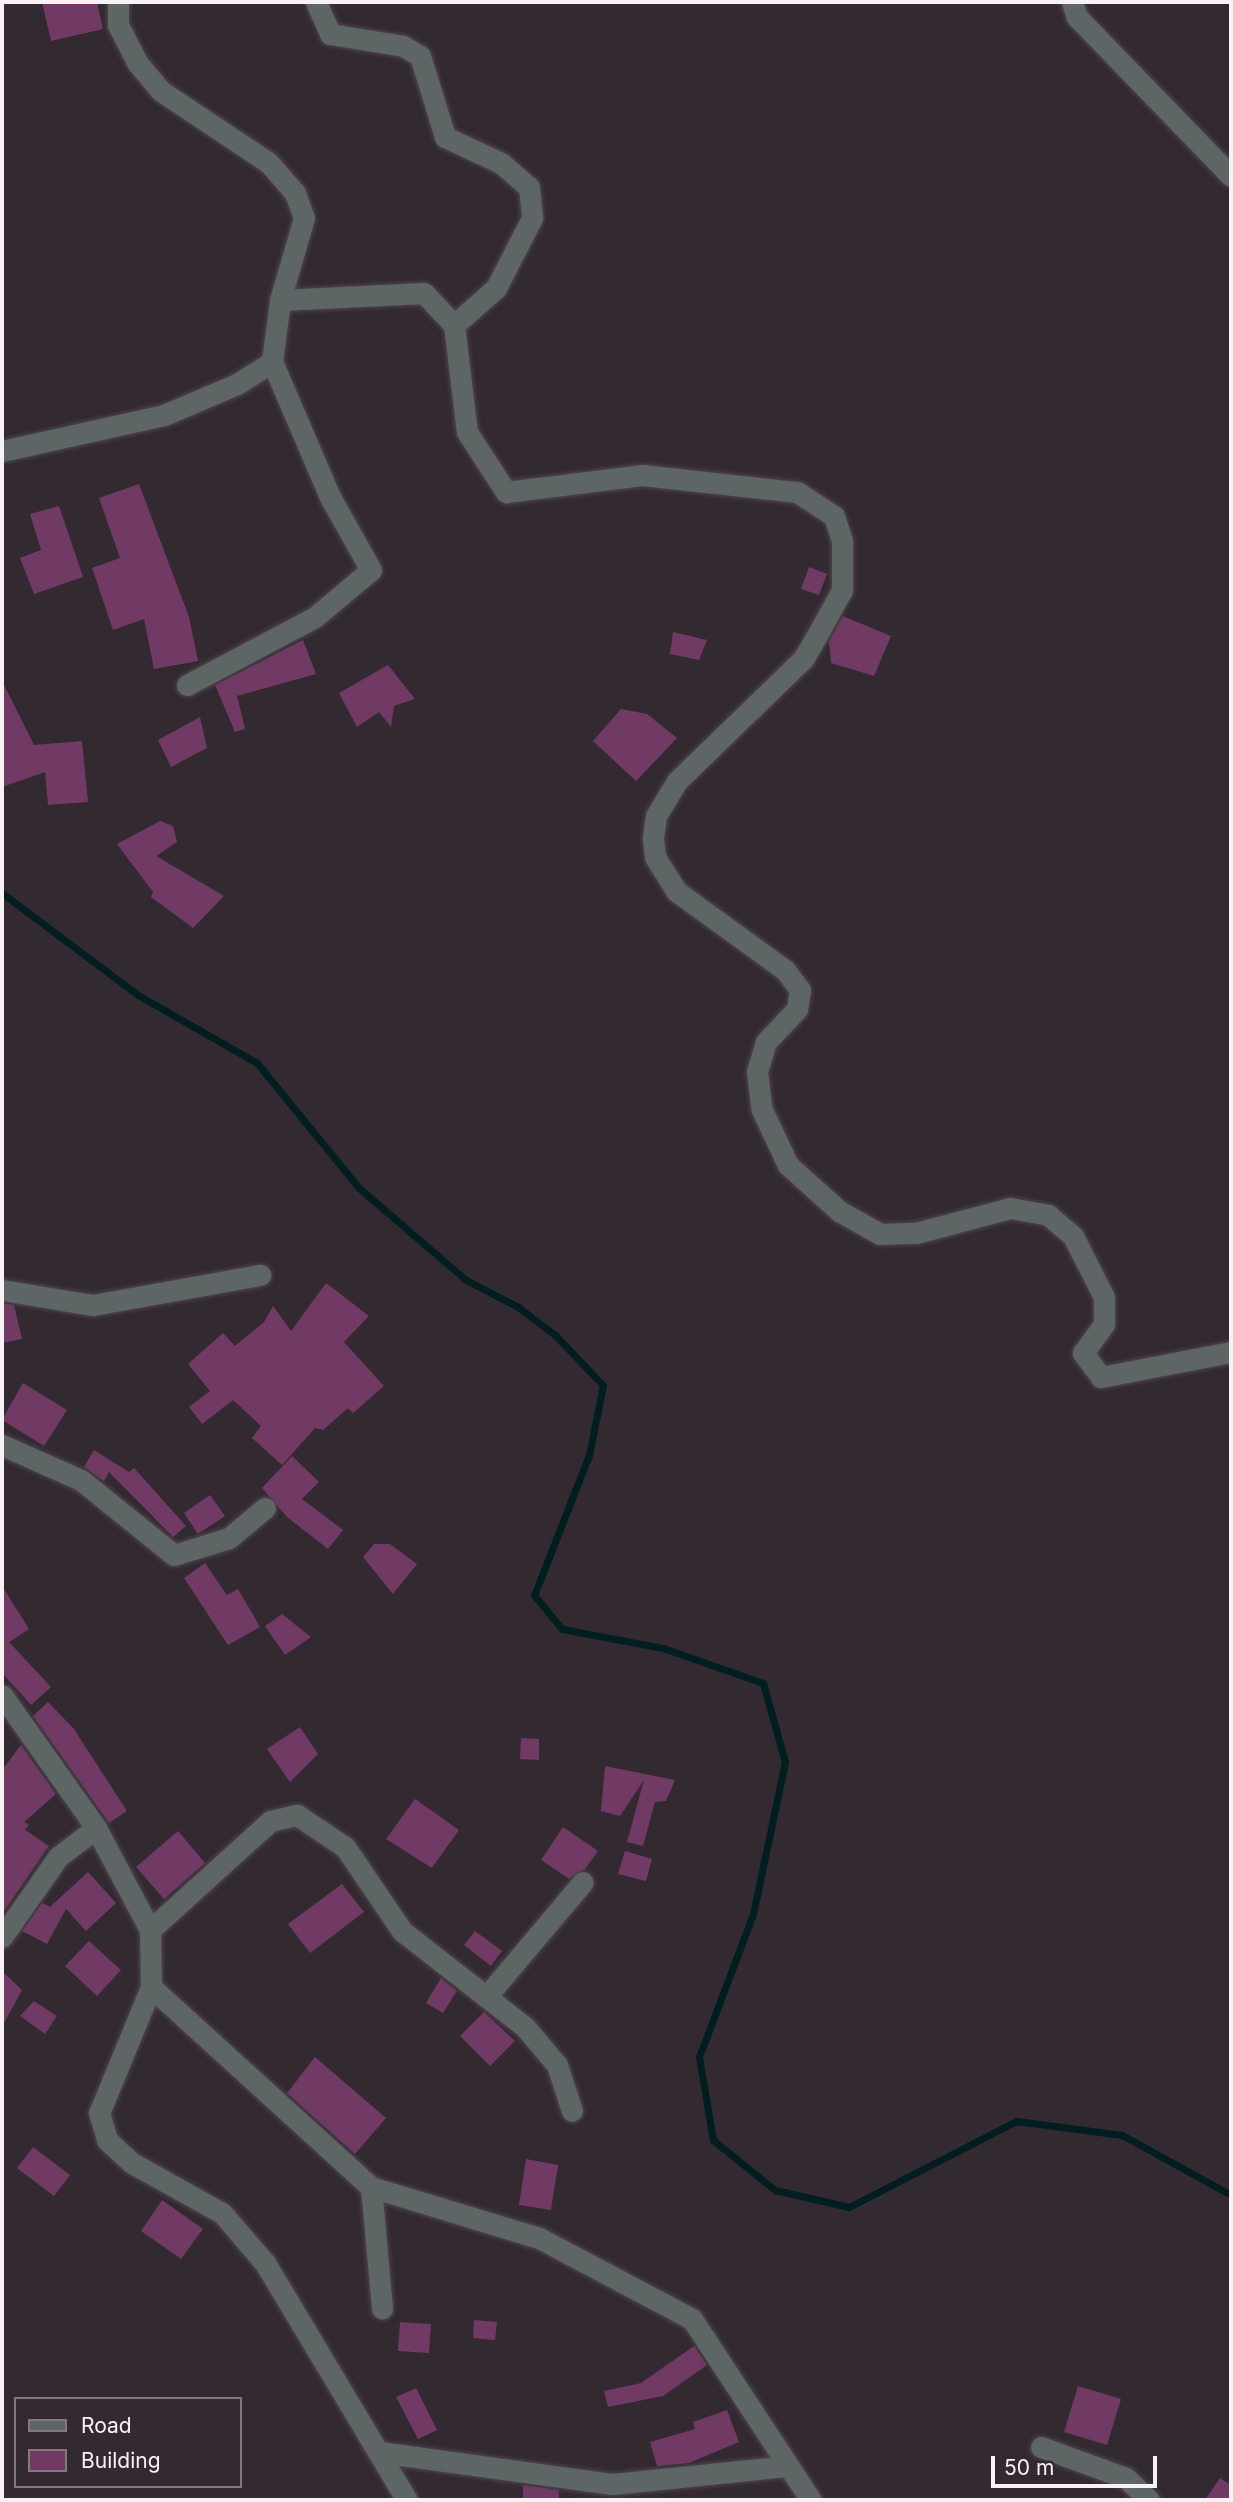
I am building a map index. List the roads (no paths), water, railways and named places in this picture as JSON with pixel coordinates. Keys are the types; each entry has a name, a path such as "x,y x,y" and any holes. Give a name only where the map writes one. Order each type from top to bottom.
{"street":[{"path":"118,2 118,25 138,64 161,90 270,163 295,193 304,218 280,300 272,362 330,497 370,570 315,617 187,685"},
{"path":"316,2 330,34 403,46 419,56 445,137 501,163 529,187 532,218 496,288 454,325"},
{"path":"1072,2 1077,17 1231,176"},
{"path":"280,300 424,293 454,325 467,432 506,492 642,475 797,492 834,516 842,541 842,590 820,630 803,659 677,781 656,816 653,838 655,857 676,891 785,970 800,990 797,1009 766,1042 757,1072 762,1110 788,1165 839,1211 880,1234 916,1233 1010,1208 1048,1215 1073,1236 1104,1297 1104,1324 1083,1353 1101,1377 1231,1352"},
{"path":"2,451 164,415 237,384 272,362"},
{"path":"2,1290 93,1305 261,1275"},
{"path":"2,1446 81,1480 174,1555 229,1538 265,1508"},
{"path":"2,1695 96,1828 150,1930 151,1987 99,2113 107,2140 132,2163 222,2213 265,2263 407,2500"},
{"path":"150,1930 270,1821 297,1815 345,1847 402,1931 525,2027 557,2066 572,2111"},
{"path":"2,1937 58,1857 96,1828"},
{"path":"486,1997 583,1882"},
{"path":"151,1987 372,2187 539,2238 692,2319 786,2466 811,2500"},
{"path":"372,2187 382,2309"},
{"path":"1041,2447 1126,2478 1149,2500"},
{"path":"379,2452 613,2484 786,2466"}],"waterway":[{"path":"2,893 138,995 257,1063 359,1188 466,1280 518,1307 555,1335 603,1385 589,1455 534,1595 562,1629 663,1648 763,1683 785,1762 753,1914 699,2057 713,2140 775,2190 849,2207 1016,2121 1122,2135 1231,2195"}]}
